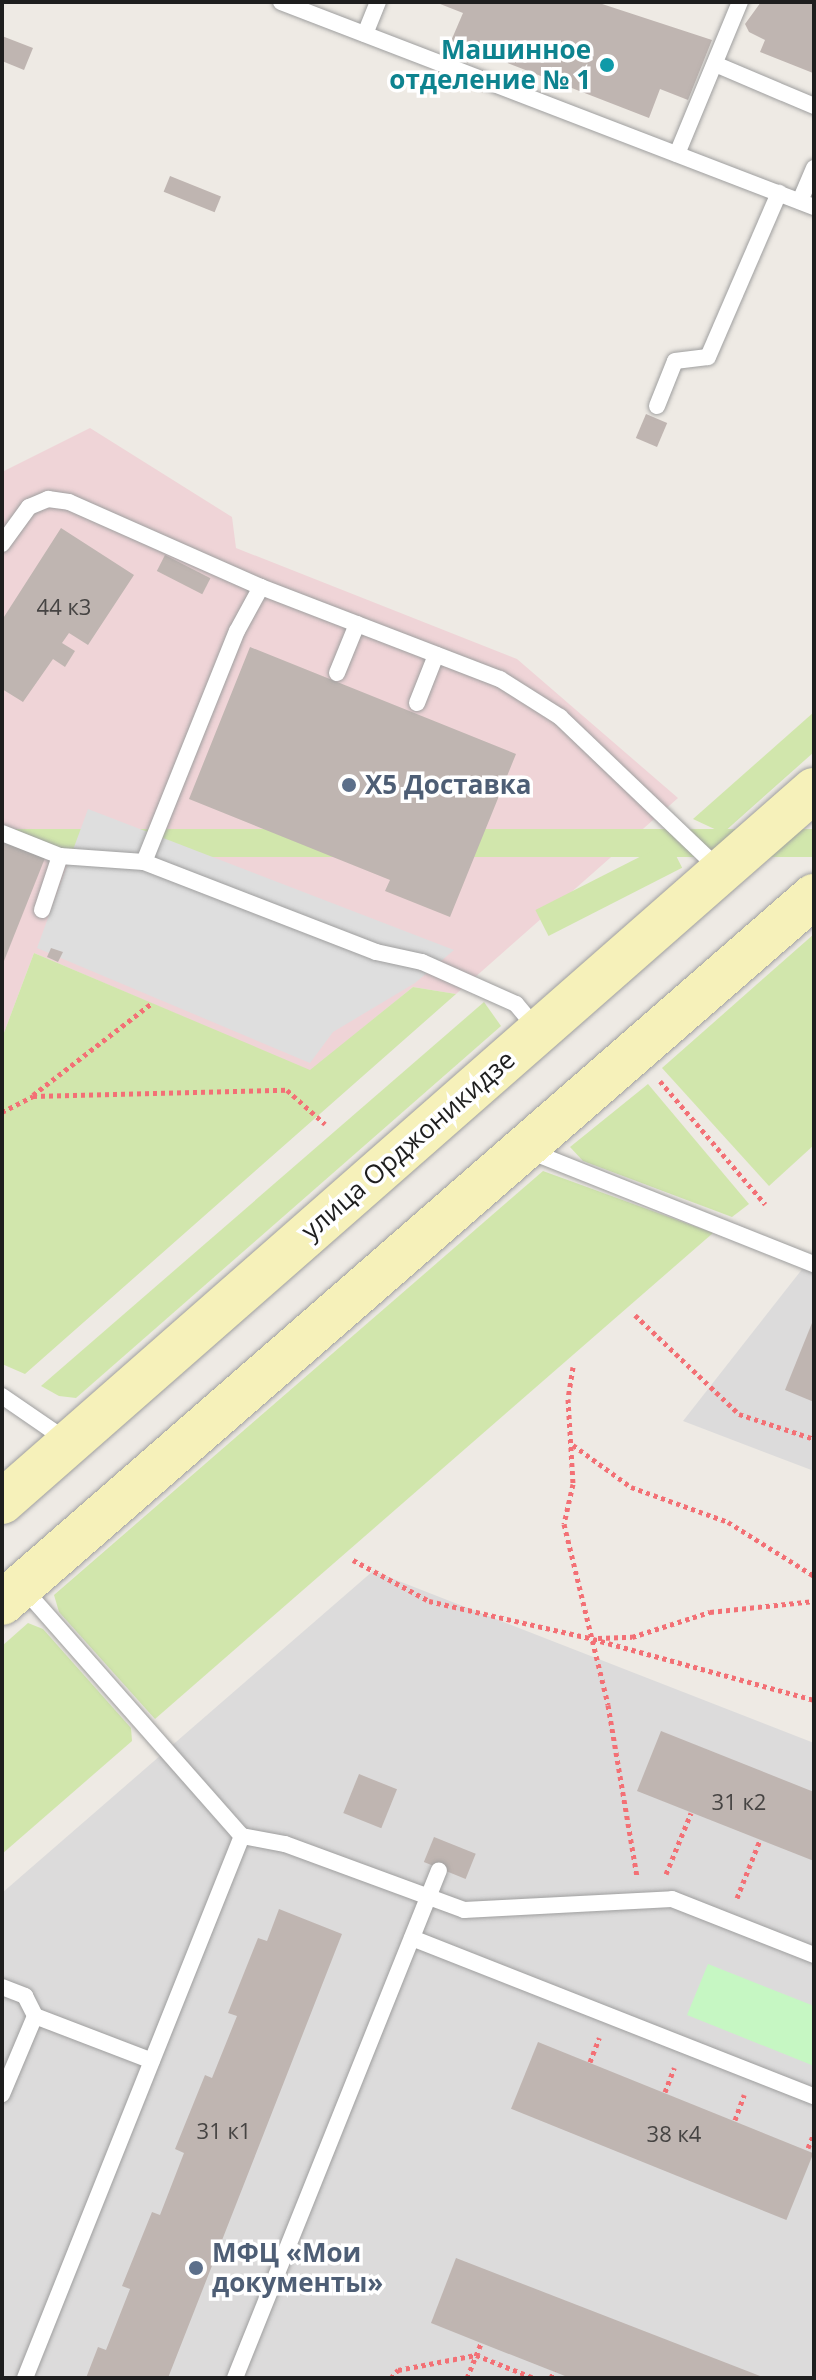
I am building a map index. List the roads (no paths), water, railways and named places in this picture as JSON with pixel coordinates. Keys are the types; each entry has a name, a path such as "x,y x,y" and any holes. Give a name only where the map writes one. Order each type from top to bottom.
{"street":[{"name":"улица Орджоникидзе","path":"2,1502 814,790"},
{"path":"12,1595 814,896"}],"lane":[{"path":"281,2 807,204 814,168"},
{"path":"365,34 378,2"},
{"path":"677,154 740,2"},
{"path":"715,64 814,106"},
{"path":"657,406 675,361 708,357 779,193"},
{"path":"2,544 29,507 48,499 69,502 261,587 500,679 560,717 722,872"},
{"path":"144,862 237,631 261,587"},
{"path":"337,673 357,624"},
{"path":"417,703 436,655"},
{"path":"2,833 60,856 144,862 376,952 422,962 482,986 516,1004 538,1030"},
{"path":"42,910 60,856"},
{"path":"522,1148 814,1264"},
{"path":"2,1396 70,1443"},
{"path":"12,1595 242,1836 285,1844 429,1897 483,1912 649,1897 728,1921 814,1955"},
{"path":"25,2378 242,1836"},
{"path":"235,2378 439,1870"},
{"path":"412,1938 814,2096"},
{"path":"2,1987 25,1996 35,2016 152,2061"},
{"path":"2,2094 35,2016"}],"place":[{"name":"Машинное отделение № 1","path":"607,65"},
{"name":"X5 Доставка","path":"349,785"},
{"name":"МФЦ «Мои документы»","path":"196,2268"}]}
